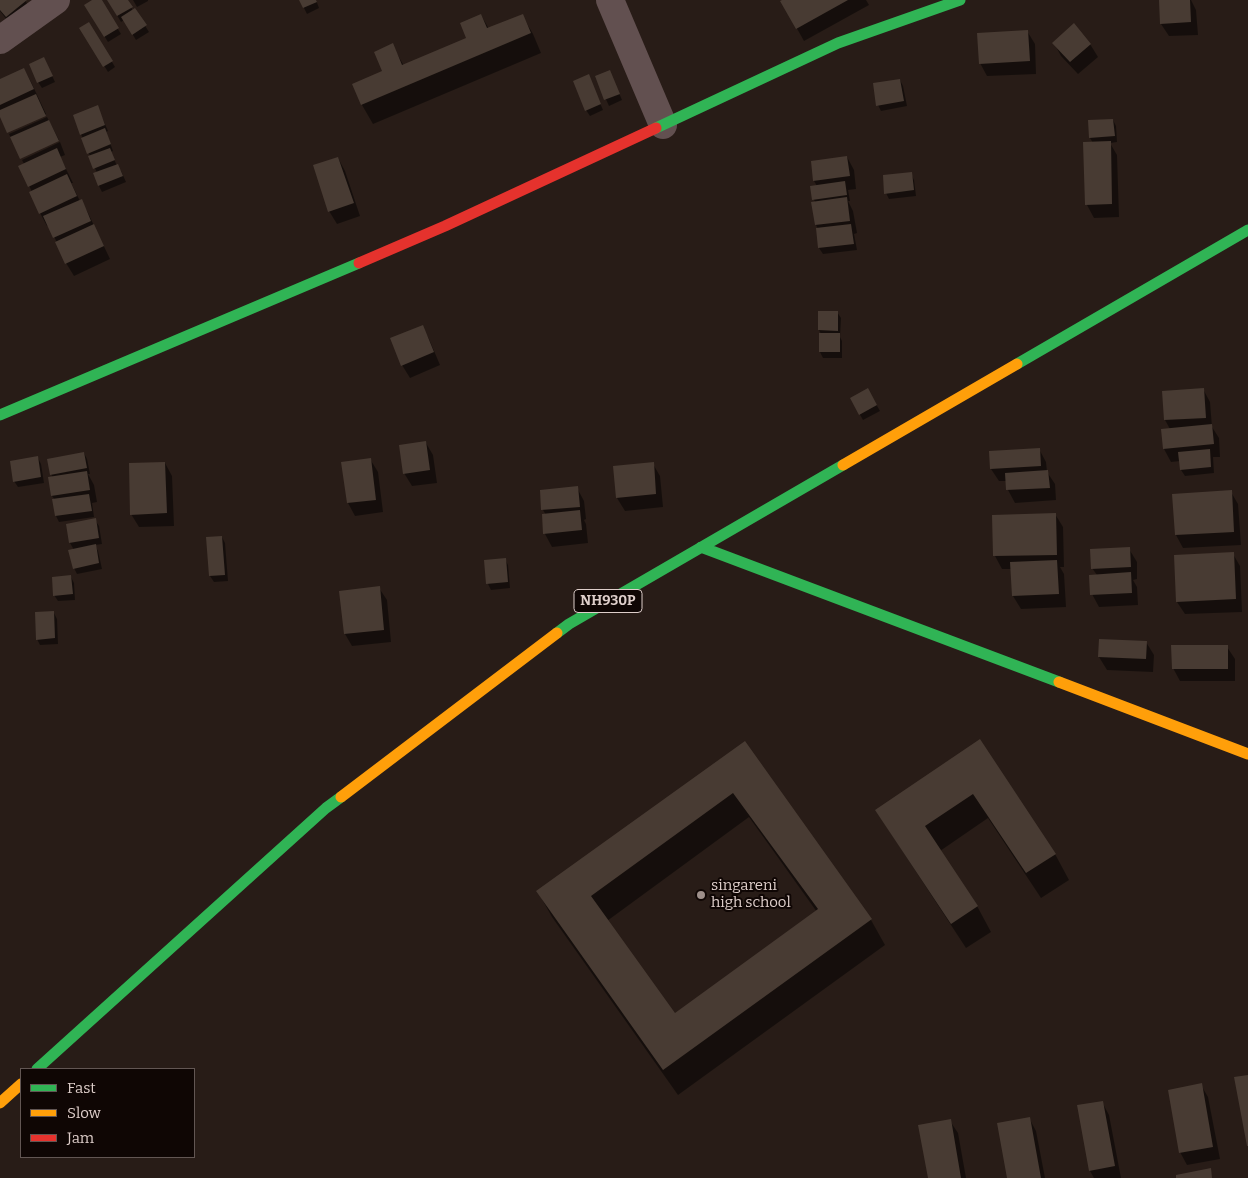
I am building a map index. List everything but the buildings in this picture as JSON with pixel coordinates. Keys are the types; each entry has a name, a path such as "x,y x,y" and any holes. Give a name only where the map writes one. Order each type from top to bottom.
{"main road":[{"path":"0,415 445,226 838,43 960,0"},
{"name":"NH930P","path":"38,1068 326,808 569,624 1248,230"},
{"path":"701,547 1248,754"},
{"path":"0,1103 20,1085"}],"street":[{"path":"0,40 56,0"},
{"path":"610,0 663,125"}],"traffic: fast":[{"path":"656,128 838,43 960,0"},
{"path":"1017,364 1248,230"},
{"path":"0,415 359,263"},
{"path":"557,633 569,624 843,465"},
{"path":"701,547 1059,682"},
{"path":"38,1068 326,808 341,797"}],"traffic: slow":[{"path":"843,465 1017,364"},
{"path":"341,797 557,633"},
{"path":"1059,682 1248,754"},
{"path":"0,1103 20,1085"}],"traffic: jam":[{"path":"359,263 445,226 656,128"}],"place":[{"name":"singareni high school","path":"701,895"}]}
